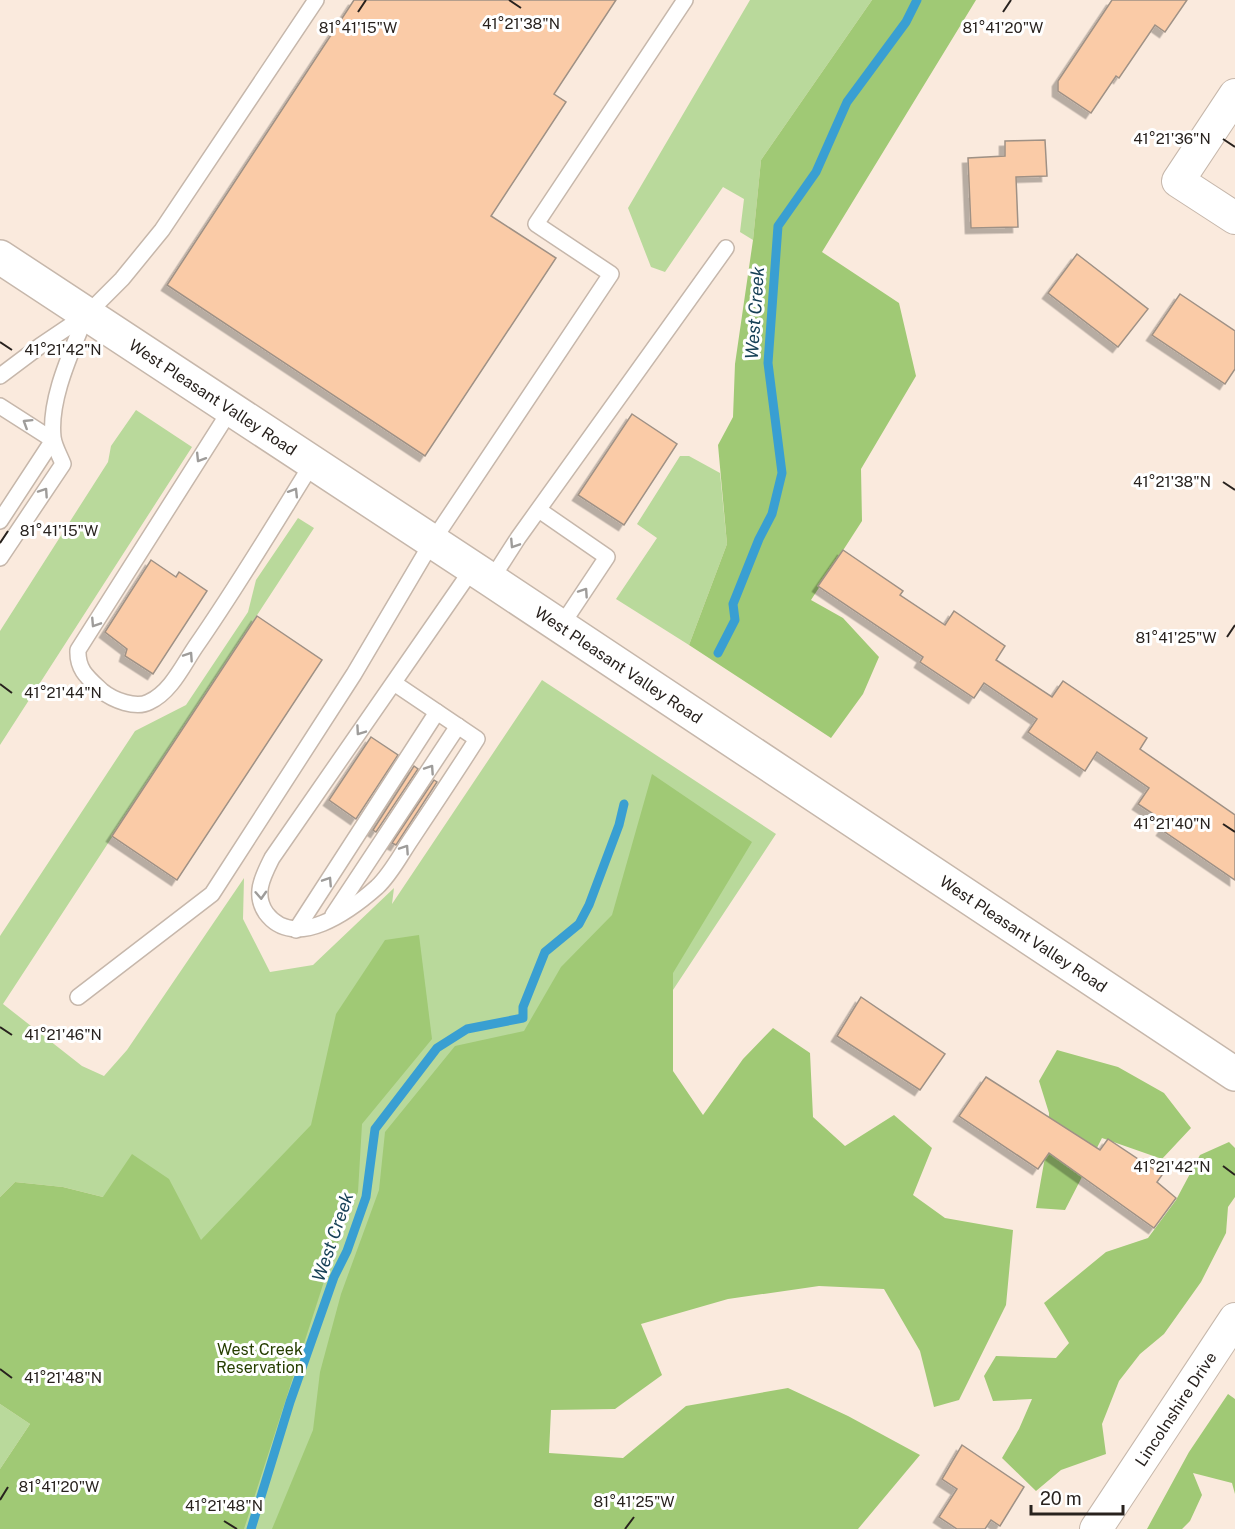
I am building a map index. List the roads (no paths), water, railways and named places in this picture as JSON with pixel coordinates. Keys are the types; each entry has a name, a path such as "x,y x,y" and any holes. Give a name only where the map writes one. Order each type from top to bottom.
{"main road":[{"name":"West Pleasant Valley Road","path":"0,257 1235,1074"}],"street":[{"path":"1235,95 1178,182 1235,218"},
{"name":"Lincolnshire Drive","path":"1096,1529 1235,1319"}],"lane":[{"path":"0,376 86,315 122,279 162,230 316,0"},
{"path":"78,997 212,894 354,674 432,542 610,274 536,224 685,0"},
{"path":"394,683 477,739 378,886 328,922 296,930 284,927 268,916 260,903 260,882 272,858 394,683 482,574 538,510 726,248"},
{"path":"0,558 63,464 53,440 52,415 67,364 86,315"},
{"path":"0,406 53,440"},
{"path":"231,409 78,650 77,662 85,676 106,694 130,704 147,704 165,691 216,617 312,464"},
{"path":"0,521 53,440"},
{"path":"538,510 607,557 561,626"},
{"path":"296,930 437,712"},
{"path":"328,922 458,726"}],"waterway":[{"name":"West Creek","path":"718,653 735,620 733,604 759,539 772,514 782,473 768,363 778,226 816,172 847,102 906,22 917,0"},
{"name":"West Creek","path":"251,1529 290,1402 334,1277 347,1251 366,1197 375,1129 437,1048 467,1029 523,1018 523,1007 545,952 579,924 589,905 619,825 624,804"}],"park label":[{"name":"West Creek Reservation","path":"260,1358"}]}
